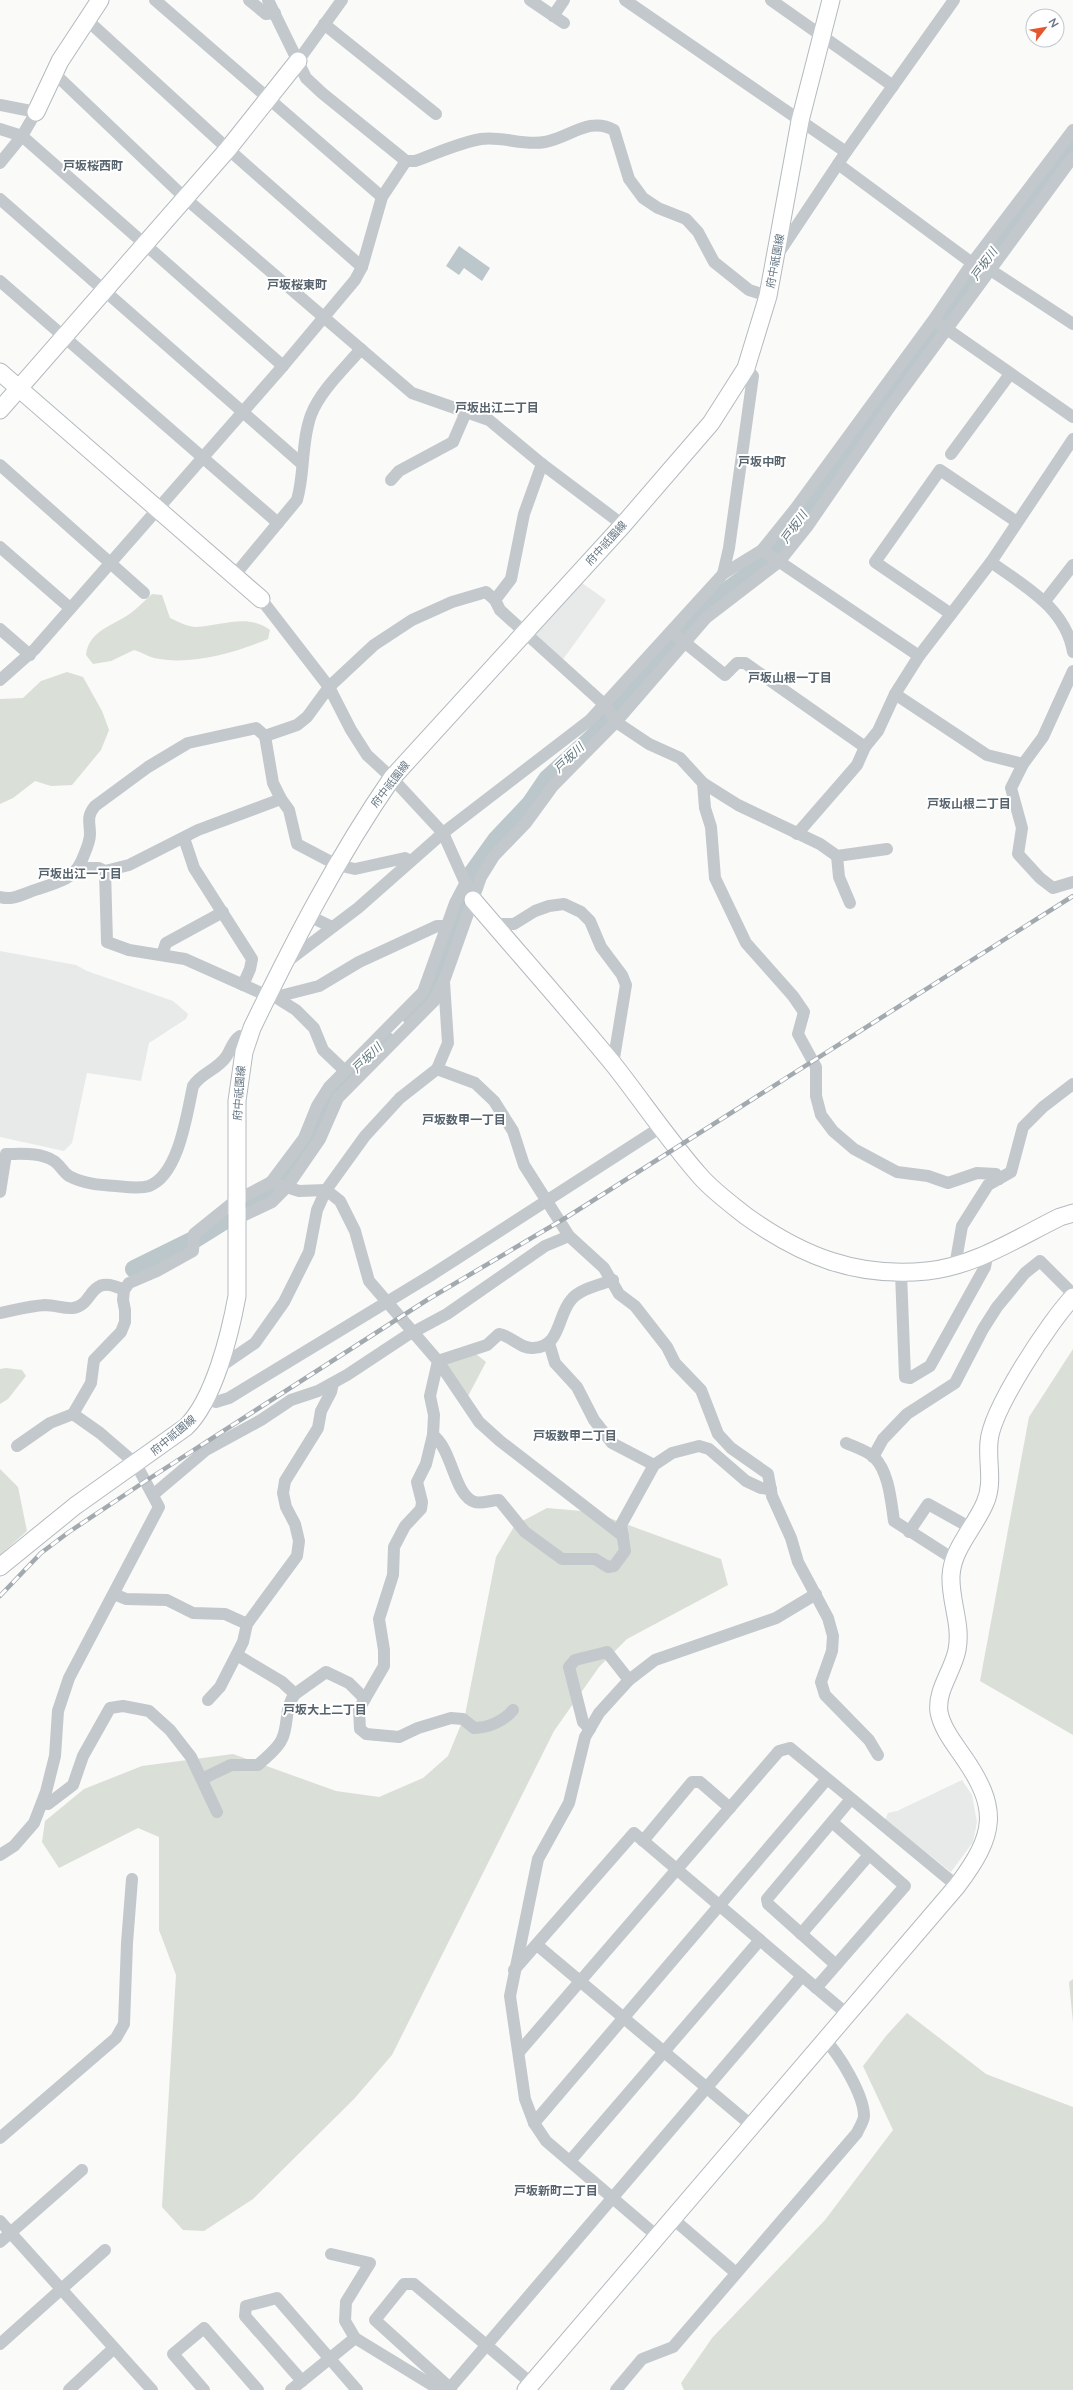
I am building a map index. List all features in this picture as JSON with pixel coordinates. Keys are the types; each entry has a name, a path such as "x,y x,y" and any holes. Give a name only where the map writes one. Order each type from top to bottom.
{"street":[{"path":"0,164 22,136 36,112 54,73 86,19 100,0"},
{"path":"155,0 382,197"},
{"path":"249,0 266,14 275,13"},
{"path":"268,0 306,78 322,93 406,161 415,161 481,139 525,143 546,142 589,126 604,124 614,130 629,179 644,198 658,208 686,219 698,232 714,262 749,290 768,296"},
{"path":"0,410 228,149 267,98 298,61 342,0"},
{"path":"530,0 564,23"},
{"path":"553,16 564,0"},
{"path":"626,0 846,152"},
{"path":"771,0 893,86"},
{"name":"府中祇園線","path":"0,1567 75,1506 136,1464 186,1427 197,1417 206,1399 231,1327 237,1296 235,1202 239,1076 248,1039 271,996 309,916 337,865 364,819 392,778 623,525 711,422 746,368 768,296 800,121 831,0"},
{"path":"776,257 846,152 954,0"},
{"path":"86,19 228,149 362,267"},
{"path":"324,24 436,114"},
{"path":"54,73 185,198 412,393 488,420 542,464 623,525"},
{"path":"0,105 36,112"},
{"path":"0,130 22,136 283,366"},
{"path":"722,574 771,556 795,509 934,320 972,263 1073,130"},
{"path":"286,963 358,908 443,833 590,720 611,714 678,636 706,618 771,556 807,527 883,417 948,329 989,269 1073,157"},
{"path":"0,680 30,654 283,366 355,280 362,267 382,197 406,161"},
{"path":"838,164 972,263"},
{"path":"0,199 302,464"},
{"path":"989,269 1073,324"},
{"path":"0,281 278,524"},
{"path":"934,320 1073,417"},
{"path":"234,576 297,500 302,485 302,464 310,417 316,403 360,349"},
{"path":"236,1219 272,1202 287,1187 320,1139 338,1098 434,1001 444,981 481,877 494,856 526,823 553,786 611,714 678,636 722,574 729,548 754,376 746,368"},
{"path":"0,372 261,599 329,687 351,730 367,755 392,778 443,833 473,900 613,1064 701,1178 736,1208 775,1236 820,1259 857,1268 901,1273 956,1266 1060,1217 1073,1213"},
{"path":"951,454 1010,374"},
{"path":"391,480 399,471 453,442 466,412"},
{"path":"797,834 857,765 865,747 878,731 896,694 920,656 991,562 1073,439"},
{"path":"0,464 144,593"},
{"path":"495,600 511,579 524,514 542,464"},
{"path":"951,614 874,562 940,470 1017,522"},
{"path":"0,547 70,608"},
{"path":"771,556 920,656"},
{"path":"991,562 1046,601 1072,637 1073,652"},
{"path":"1046,601 1073,565"},
{"path":"265,736 297,724 307,717 329,687 374,645 412,620 452,602 486,592 495,600 500,610 526,632 611,714 649,744 680,758 703,783 738,804 820,844 837,856 887,849"},
{"path":"0,629 30,654"},
{"path":"678,636 724,675 737,663 745,663 865,747"},
{"path":"1073,671 1043,737 1023,764 1011,788 1022,828 1018,854 1040,878 1053,888 1073,882"},
{"path":"896,694 987,755 1023,764"},
{"path":"0,897 7,899 56,884 79,868 90,841 88,820 90,812 95,806 148,767 188,743 256,728 265,736 273,783 281,799 289,810 297,844 337,865 355,869 405,858 411,861"},
{"path":"703,783 705,808 711,827 715,878 746,943 793,996 804,1012 798,1034 816,1067 816,1096 821,1115 826,1122 854,1149 897,1172 922,1175 948,1183 977,1173 989,1172 996,1174 999,1179"},
{"path":"79,868 99,868 105,871 129,865 212,824 281,799"},
{"path":"184,838 194,868 252,959 250,969 243,985"},
{"path":"837,856 839,877 850,903"},
{"path":"105,871 107,942 130,950 162,954 185,959 271,996 296,1010 314,1028 323,1050 345,1071"},
{"path":"17,1446 50,1423 73,1414 91,1383 94,1360 121,1332 125,1322 126,1310 123,1300 124,1290 129,1283 138,1277 157,1271 193,1251 194,1234 235,1202 271,1182 304,1138 322,1096 423,992 455,903 466,882"},
{"path":"493,924 514,924 535,911 549,906 564,904 581,912 590,921 601,947 622,974 626,985 613,1064"},
{"path":"162,954 166,943 223,912"},
{"path":"309,916 332,927"},
{"path":"271,996 318,986 359,962 437,926 447,926"},
{"path":"217,1369 255,1343 284,1302 309,1252 317,1210 326,1190 370,1131 400,1098 437,1069 448,1043 444,981"},
{"path":"0,1192 6,1154 38,1155 54,1161 68,1175 89,1184 138,1188 149,1186 160,1180 171,1163 179,1144 194,1086 198,1079 216,1068 226,1057 235,1039 240,1036 248,1039"},
{"path":"437,1069 475,1083 494,1101 513,1131 524,1165 569,1236 604,1268 613,1280 619,1294 635,1306 666,1347 675,1363 701,1390 718,1434 731,1448 768,1474 771,1489 798,1562 828,1618 833,1636 832,1651 822,1682 825,1695 870,1740 878,1755"},
{"path":"956,1266 962,1226 988,1185 1011,1172 1023,1127 1043,1107 1073,1083"},
{"path":"206,1399 216,1402 229,1398 385,1301 440,1270 661,1127"},
{"path":"271,1182 298,1191 326,1190 340,1201 355,1231 369,1282 438,1362 478,1422 500,1441 623,1536"},
{"path":"154,1494 206,1450 261,1420 292,1400 318,1391 333,1383 406,1336 414,1334 447,1314 545,1246 569,1236"},
{"path":"901,1273 905,1377 910,1378 930,1366 985,1267 988,1252"},
{"path":"873,1457 883,1439 907,1414 955,1383 983,1329 1025,1273 1040,1261 1073,1294"},
{"path":"438,1362 488,1345 499,1334 507,1336 520,1345 533,1348 549,1343 557,1331 571,1300 583,1292 613,1280"},
{"path":"0,1313 47,1305 74,1308 82,1304 91,1291 105,1284 112,1284 124,1290"},
{"path":"451,2389 375,2320 404,2284 414,2284 486,2346 528,2386 957,1886 975,1862 985,1842 989,1824 988,1809 984,1791 943,1725 939,1711 941,1692 957,1652 960,1629 950,1576 955,1560 970,1528 985,1504 989,1490 988,1441 995,1419 1040,1337 1073,1297"},
{"path":"549,1343 555,1363 577,1387 594,1420 612,1443 654,1466"},
{"path":"438,1362 430,1396 434,1415 434,1435 426,1464 417,1482 422,1502 421,1509 405,1526 394,1547 393,1575 379,1619 384,1650 384,1666 359,1709 360,1729 366,1734 399,1737 418,1728 451,1718 463,1719 474,1728 480,1728 505,1719 512,1710"},
{"path":"208,1700 220,1686 237,1655 243,1642 247,1624 296,1556 299,1541 295,1524 286,1507 283,1493 285,1481 318,1428 321,1411 331,1392 333,1383"},
{"path":"0,1854 14,1846 34,1823 42,1803 56,1756 58,1711 69,1678 159,1507 154,1494 136,1464 100,1433 73,1414"},
{"path":"434,1435 442,1441 447,1450 461,1489 466,1498 477,1503 499,1500 524,1532 562,1559 595,1559 608,1567 614,1566 625,1551 621,1525 654,1466 672,1454 699,1446 709,1449 746,1481 762,1488 771,1489"},
{"path":"846,1443 873,1457 882,1468 891,1499 894,1521 955,1560"},
{"path":"909,1532 928,1504 970,1528"},
{"path":"114,1594 126,1598 167,1600 193,1613 225,1614 247,1624"},
{"path":"657,2236 546,2141 534,2123 525,2099 510,1996 538,1859 569,1803 578,1762 590,1729 599,1713 629,1680 655,1660 776,1618 816,1594"},
{"path":"590,1729 582,1722 569,1667 572,1663 575,1660 607,1652 629,1680"},
{"path":"237,1655 267,1671 294,1694"},
{"path":"202,1779 231,1765 258,1765 281,1742 287,1723 287,1707 294,1694 326,1672 349,1683 365,1699"},
{"path":"42,1803 48,1804 73,1785 83,1756 110,1708 123,1706 149,1711 170,1730 191,1756 216,1812"},
{"path":"519,2052 779,1752 790,1748 957,1886"},
{"path":"534,2123 622,2016 827,1779"},
{"path":"643,1841 692,1782 700,1782 730,1808"},
{"path":"836,1965 768,1904 767,1899 851,1799"},
{"path":"816,1988 905,1886 832,1822"},
{"path":"514,1971 634,1834 847,2014"},
{"path":"801,1934 869,1855"},
{"path":"0,2138 116,2038 124,2024 127,1943 132,1879"},
{"path":"570,2162 760,1940"},
{"path":"537,1945 751,2125"},
{"path":"451,2389 802,1976"},
{"path":"616,2390 642,2359 673,2347 857,2133 864,2116 861,2097 832,2047 825,2040"},
{"path":"0,2242 82,2170"},
{"path":"672,2218 736,2273"},
{"path":"0,2221 152,2390"},
{"path":"0,2344 105,2250"},
{"path":"331,2254 370,2263 346,2302 345,2321 355,2338 432,2385 451,2389"},
{"path":"302,2381 245,2316 246,2306 278,2298 357,2390"},
{"path":"204,2390 173,2354 204,2328 258,2390"},
{"path":"291,2390 355,2338"},
{"path":"69,2390 114,2348"}],"shaded area":[{"path":"459,246 490,268 482,281 464,268 459,275 446,266"},
{"path":"582,583 606,600 561,662 534,636"},
{"path":"152,594 162,595 170,618 183,624 196,627 243,621 252,622 270,630 268,639 241,649 212,657 168,660 154,658 134,650 111,661 93,664 86,655 88,647 97,634 131,613"},
{"path":"67,672 83,677 102,711 109,730 101,750 72,785 51,786 35,781 13,798 0,804 0,699 23,698 41,681"},
{"path":"0,951 76,965 87,971 173,1001 188,1014 186,1019 149,1043 141,1081 87,1073 72,1143 64,1151 0,1137"},
{"path":"1073,1349 1073,1735 980,1681 1029,1417"},
{"path":"476,1354 486,1362 467,1398 446,1367 448,1363"},
{"path":"6,1368 22,1370 26,1376 8,1399 0,1404 0,1369"},
{"path":"0,1469 18,1487 27,1531 0,1555"},
{"path":"547,1508 593,1512 721,1559 728,1585 627,1639 599,1667 554,1731 392,2055 354,2099 253,2199 204,2231 183,2230 162,2207 176,1975 159,1930 159,1837 138,1828 59,1868 42,1842 45,1821 84,1789 142,1766 233,1754 336,1791 379,1797 423,1778 448,1756 465,1715 496,1557 515,1525"},
{"path":"962,1780 972,1795 977,1822 973,1842 951,1872 885,1820 888,1813 897,1811"},
{"path":"1073,1979 1073,2023 1069,1982"},
{"path":"907,2013 986,2074 1073,2107 1073,2390 684,2390 681,2383 712,2338 825,2220 893,2130 863,2066 886,2036"}],"waterway":[{"name":"戸坂川","path":"471,875 496,840 530,804 547,779 592,738 620,708 705,606 743,579 779,547 1073,140"},
{"name":"戸坂川","path":"411,1017 432,991 445,964 461,902"},
{"name":"戸坂川","path":"250,1203 278,1183 298,1157 313,1134 331,1093 387,1041"},
{"name":"戸坂川","path":"134,1269 195,1239 227,1219"}],"railway":[{"path":"0,1596 41,1553 69,1532 144,1482 427,1300 567,1217 1073,896"}],"district":[{"name":"戸坂桜西町","path":"93,166"},
{"name":"戸坂桜東町","path":"297,285"},
{"name":"戸坂出江二丁目","path":"497,408"},
{"name":"戸坂中町","path":"762,462"},
{"name":"戸坂山根一丁目","path":"790,678"},
{"name":"戸坂山根二丁目","path":"969,804"},
{"name":"戸坂出江一丁目","path":"80,874"},
{"name":"戸坂数甲一丁目","path":"464,1120"},
{"name":"戸坂数甲二丁目","path":"575,1436"},
{"name":"戸坂大上二丁目","path":"325,1710"},
{"name":"戸坂新町二丁目","path":"556,2191"}]}
